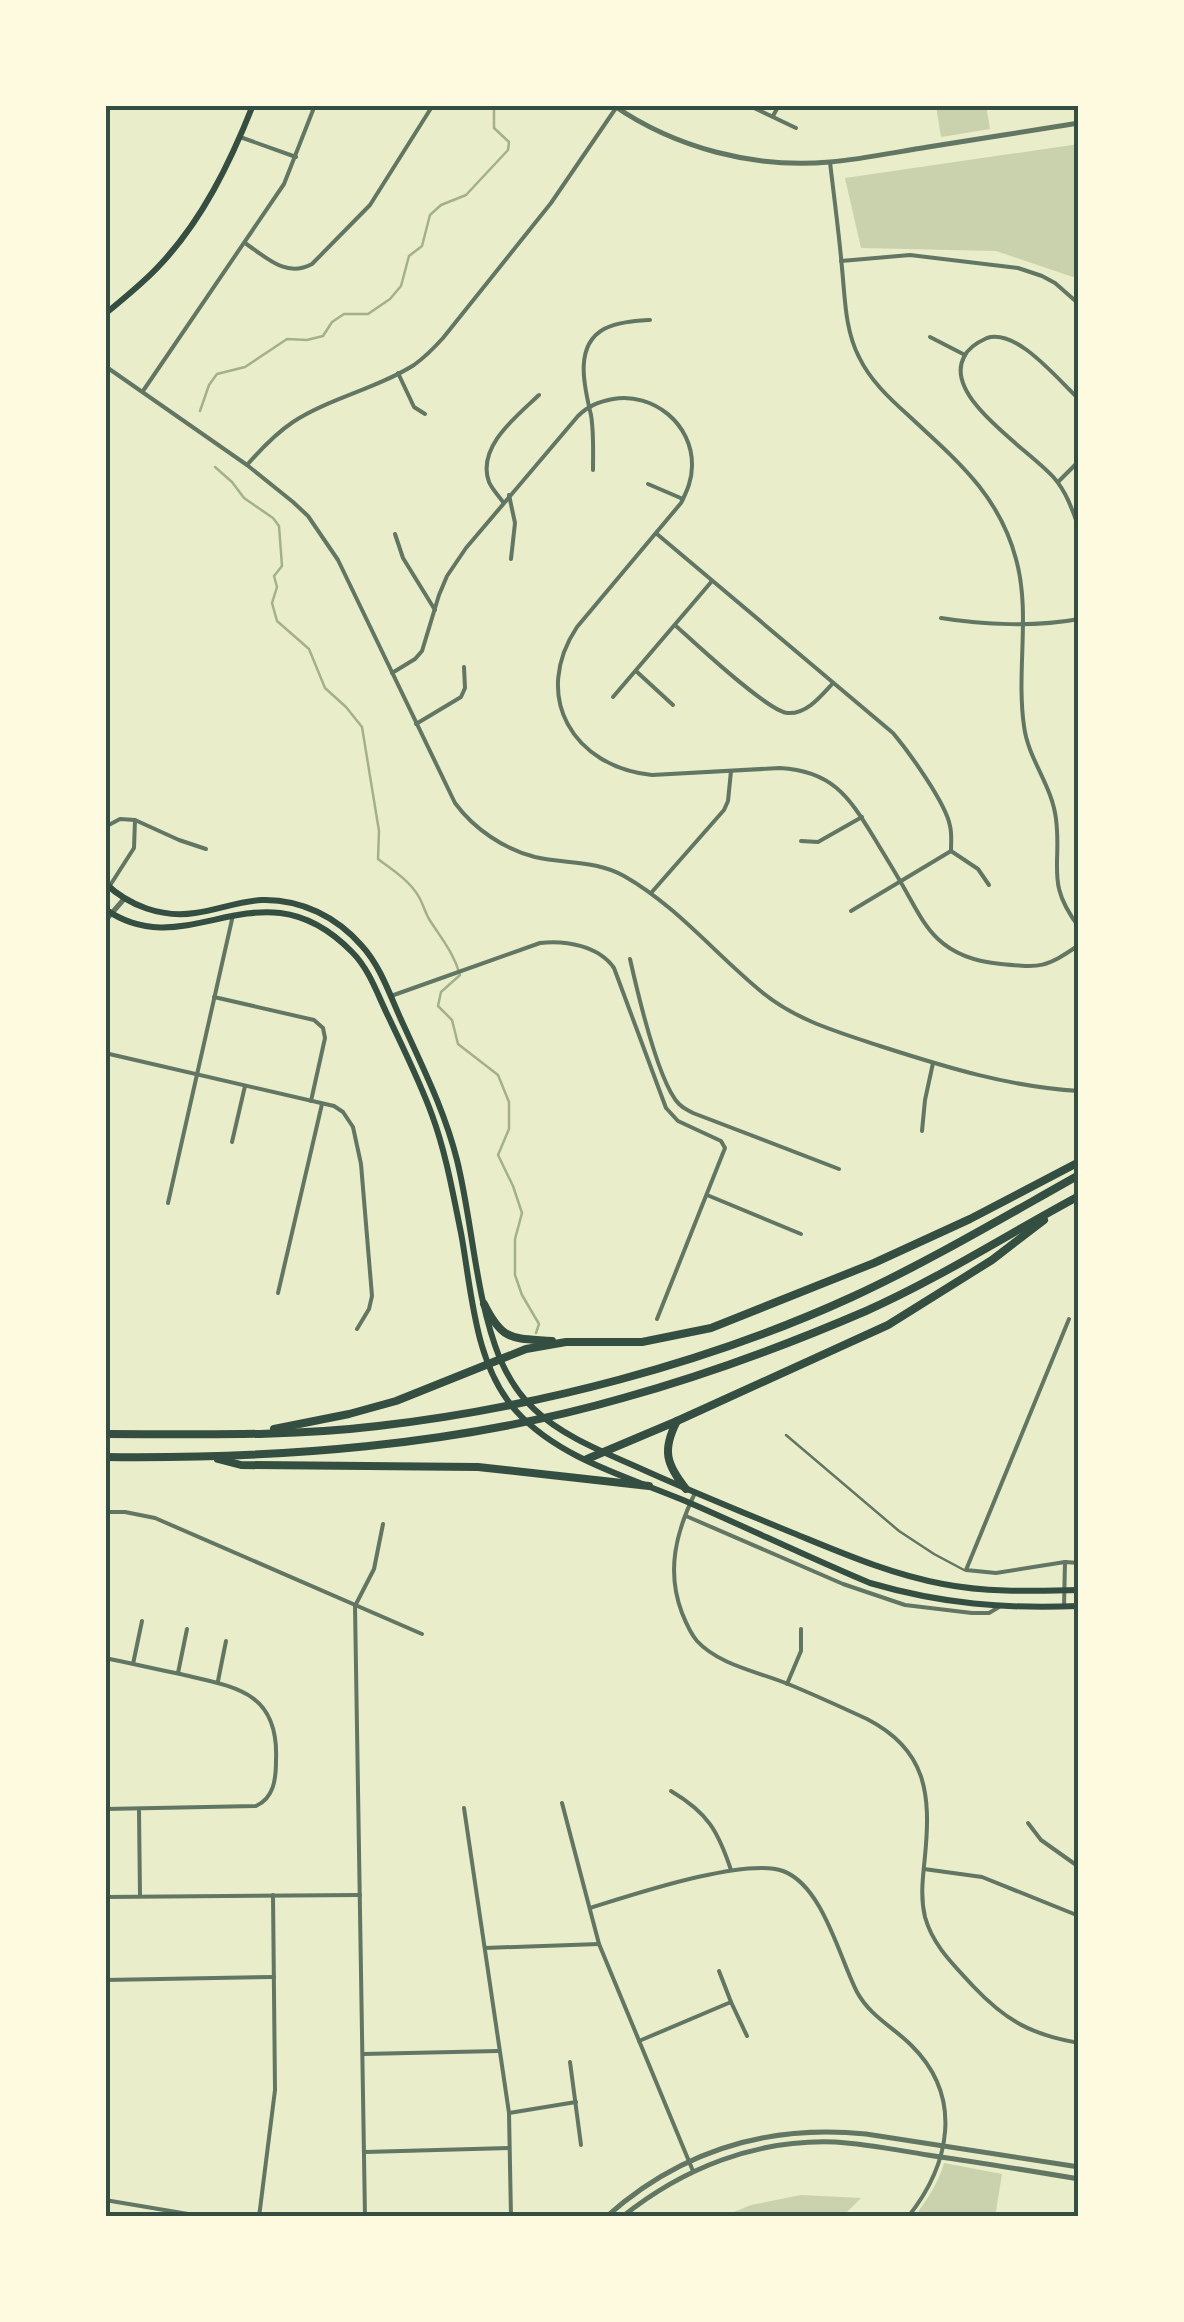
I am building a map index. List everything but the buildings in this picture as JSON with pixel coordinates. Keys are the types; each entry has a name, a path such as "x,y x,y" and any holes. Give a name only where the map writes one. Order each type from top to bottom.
{"highway":[{"path":"484,1304 494,1325 510,1336 566,1342 642,1342 711,1328 818,1287 970,1219 1079,1162"},
{"path":"105,1434 300,1433 378,1426 464,1414 577,1390 718,1349 850,1298 944,1252 1079,1176"},
{"path":"105,1457 214,1457 350,1447 469,1432 620,1400 741,1360 868,1309 994,1246 1079,1196"},
{"path":"587,1459 888,1325 992,1260 1068,1202"},
{"path":"250,1433 380,1406 526,1348 566,1342"},
{"path":"677,1422 669,1437 668,1459 690,1491"},
{"path":"214,1457 241,1466 478,1467 649,1486"}],"main road":[{"path":"105,314 174,248 216,188 253,105"},
{"path":"106,887 124,899 170,914 260,900 294,902 332,920 361,944 379,971 440,1103 465,1197 490,1332 500,1359 509,1379 534,1409 556,1426 690,1491 871,1565 913,1578 992,1591 1079,1590"},
{"path":"108,912 124,921 156,929 272,911 320,925 366,970 432,1116 489,1364 516,1411 545,1437 870,1583 934,1599 999,1608 1079,1606"},
{"path":"471,1293 482,1292"}],"street":[{"path":"142,392 284,184 316,105"},
{"path":"245,244 287,269 300,270 312,264 370,205 433,105"},
{"path":"748,105 796,128"},
{"path":"774,116 779,105"},
{"path":"247,465 274,436 296,420 426,356 550,203 616,106 661,133 718,153 776,162 830,162 1079,123"},
{"path":"240,137 296,158"},
{"path":"830,162 848,322 857,355 884,394 972,476 995,508 1012,544 1022,584 1024,731 1056,815 1055,865 1060,894 1079,927"},
{"path":"842,261 910,255 1018,268 1055,283 1079,304"},
{"path":"593,470 584,358 602,330 650,320"},
{"path":"1079,399 1028,350 1004,336 975,344 961,365 960,378 969,398 1058,482 1079,528"},
{"path":"930,337 965,355"},
{"path":"105,366 247,465 293,502 319,531 338,560 454,804 481,831 534,856 609,868 651,894 764,993 795,1015 933,1063 1004,1082 1079,1091"},
{"path":"398,373 414,408 424,414"},
{"path":"503,502 487,474 490,451 506,427 538,394"},
{"path":"392,673 422,651 447,576 466,548 587,406 624,397 648,401 664,410 686,435 692,453 690,486 657,534 569,638 558,676 562,712 574,736 589,753 619,769 652,775 780,768 806,772 848,796 929,929 948,948 989,963 1033,968 1053,962 1079,944"},
{"path":"1058,482 1076,463"},
{"path":"648,484 683,499"},
{"path":"509,495 515,523 510,560"},
{"path":"395,534 402,558 435,610"},
{"path":"657,534 893,733 948,820 951,851"},
{"path":"613,697 712,581"},
{"path":"941,618 1023,624 1079,619"},
{"path":"676,626 760,698 784,713 807,708 833,683"},
{"path":"416,724 461,697 465,688 464,668"},
{"path":"636,672 674,705"},
{"path":"651,894 724,810 731,771"},
{"path":"801,842 818,842 862,818"},
{"path":"105,827 120,819 135,820 206,849"},
{"path":"106,887 134,848 135,820"},
{"path":"852,911 951,851"},
{"path":"951,851 978,869 989,885"},
{"path":"105,920 108,912 124,899"},
{"path":"168,1203 233,915"},
{"path":"390,996 548,942 599,952 607,958 666,1108 678,1121 721,1141 726,1150 657,1318"},
{"path":"630,959 657,1056 679,1104 693,1113 839,1169"},
{"path":"214,998 320,1024 326,1038 311,1102"},
{"path":"105,1053 338,1108 347,1117 361,1164 372,1296 369,1310 357,1329"},
{"path":"922,1131 933,1063"},
{"path":"232,1142 245,1086"},
{"path":"278,1293 322,1104"},
{"path":"707,1195 801,1234"},
{"path":"1069,1318 966,1570 996,1573 1079,1562"},
{"path":"690,1491 690,1503 676,1540 673,1575 679,1604 696,1640 732,1662 881,1726 909,1752 922,1776 928,1804 922,1895 932,1934 947,1958 984,1998 1020,2026 1079,2043"},
{"path":"105,1512 155,1518 422,1634"},
{"path":"686,1516 842,1584 904,1605 972,1613 989,1613 999,1608"},
{"path":"365,2217 355,1606 378,1557 383,1524"},
{"path":"1064,1607 1065,1562"},
{"path":"133,1664 142,1622"},
{"path":"178,1674 187,1628"},
{"path":"788,1684 800,1650 802,1629"},
{"path":"217,1682 226,1641"},
{"path":"105,1658 240,1689 260,1703 272,1724 276,1751 270,1796 264,1802 244,1808 105,1808"},
{"path":"672,1791 711,1822 731,1870"},
{"path":"562,1803 599,1944 694,2171"},
{"path":"138,1808 140,1896"},
{"path":"464,1808 509,2113 510,2217"},
{"path":"1028,1823 1041,1840 1079,1868"},
{"path":"590,1908 731,1870 756,1867 790,1874 808,1890 860,1997 872,2014 917,2050 937,2081 945,2110 944,2146 927,2190 908,2217"},
{"path":"924,1870 982,1876 1079,1916"},
{"path":"259,2217 276,2090 273,1894"},
{"path":"105,1896 360,1895"},
{"path":"485,1948 599,1944"},
{"path":"718,1971 746,2036"},
{"path":"105,1980 274,1978"},
{"path":"639,2041 731,2002"},
{"path":"363,2054 498,2051"},
{"path":"570,2062 581,2145"},
{"path":"509,2113 576,2102"},
{"path":"606,2217 650,2183 689,2161 742,2142 796,2132 842,2132 1079,2168"},
{"path":"622,2217 656,2191 694,2171 754,2150 804,2142 854,2143 1079,2178"},
{"path":"365,2152 510,2148"},
{"path":"1017,2169 1018,2158"},
{"path":"105,2201 206,2217"}],"lane":[{"path":"786,1435 898,1531 966,1570"}],"green space":[{"path":"986,105 990,129 941,137 936,106"},
{"path":"1079,144 1079,279 996,251 861,248 845,178"},
{"path":"944,2163 1002,2174 995,2217 914,2217 932,2192"},
{"path":"801,2195 861,2198 842,2217 722,2217 751,2205"}],"waterway":[{"path":"200,411 217,374 245,367 287,339 323,336 332,322 344,314 368,314 390,299 401,286 409,256 422,246 430,215 441,205 466,195 508,150 509,142 494,128 494,105"},
{"path":"215,467 244,498 279,526 282,566 274,576 277,587 272,603 277,621 309,649 325,688 362,727 379,831 378,859 415,891 451,953 460,975 441,992 438,1006 452,1020 458,1044 498,1075 509,1102 509,1129 498,1155 522,1213 515,1239 515,1275 539,1324 536,1333"}]}
